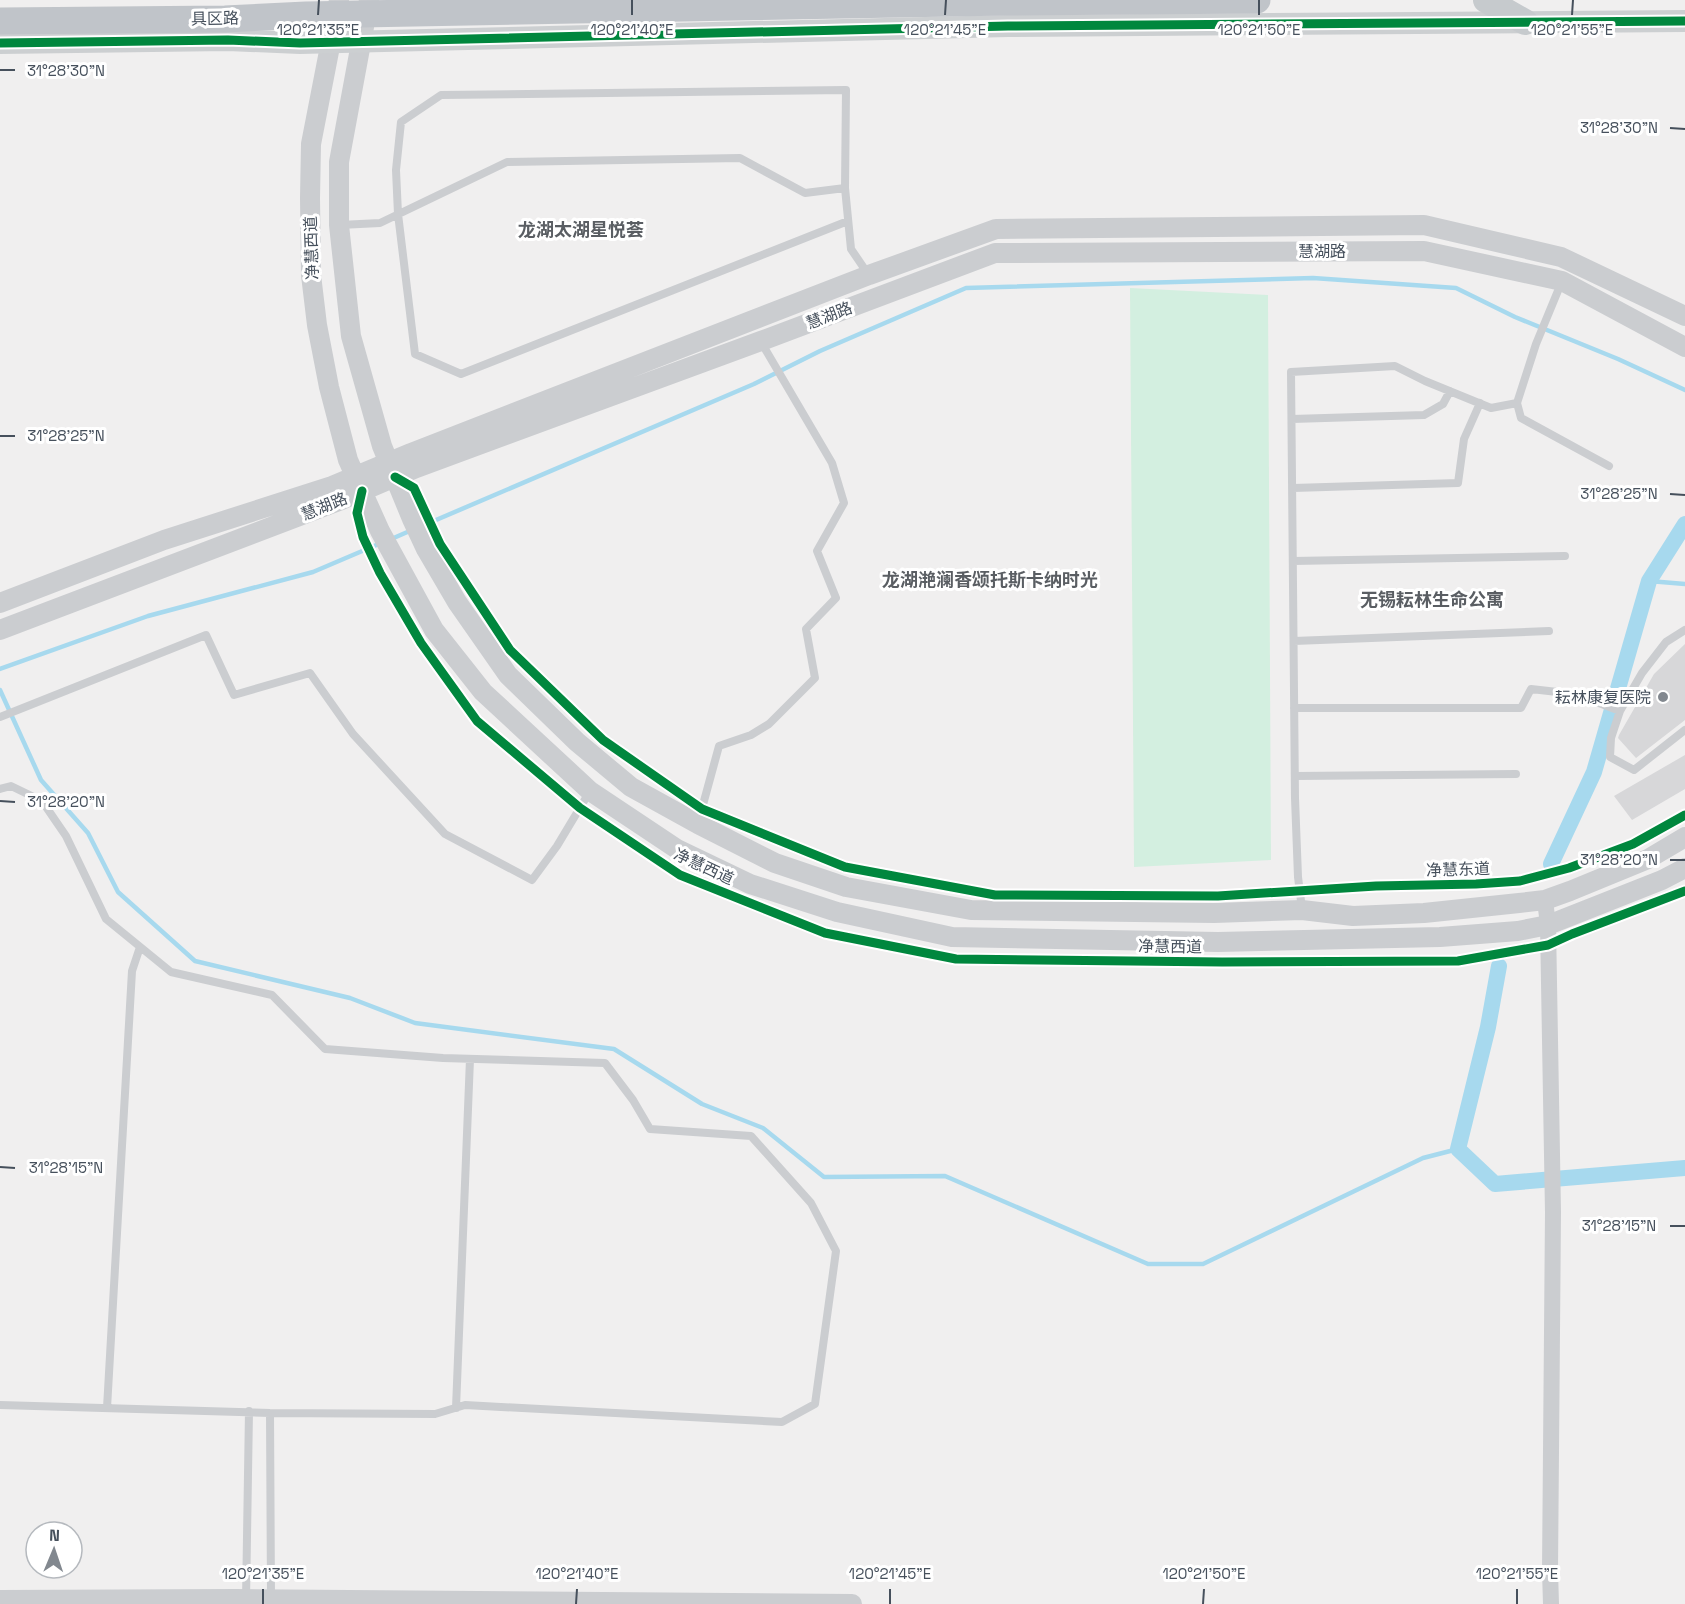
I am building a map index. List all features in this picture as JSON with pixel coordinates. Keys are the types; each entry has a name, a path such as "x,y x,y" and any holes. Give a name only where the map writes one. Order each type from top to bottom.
{"highway":[{"name":"具区路","path":"0,21 233,18 337,8 365,18 1007,2 1257,0"}],"main road":[{"path":"1486,0 1525,21"},
{"path":"0,43 228,40 330,42 365,18 1008,26 1685,21"}],"street":[{"name":"净慧西道","path":"337,8 311,144 311,275 317,325 329,387 348,460 380,531 434,630 483,692 590,791 677,849 750,884 837,912 952,937 1218,942 1440,937 1518,931 1548,925"},
{"name":"净慧西道","path":"365,18 339,162 339,225 351,336 382,446 426,549 457,602 508,675 577,742 631,787 698,824 775,863 846,887 971,910 1214,913 1302,910"},
{"name":"慧湖路","path":"0,630 869,275 996,229 1424,225 1561,257 1685,316"},
{"name":"慧湖路","path":"392,470 761,341 994,253 1424,251 1562,281 1685,347"},
{"name":"慧湖路","path":"0,603 164,540 320,489 358,483"},
{"path":"1302,910 1353,916 1412,913 1545,900 1648,859 1685,837"},
{"path":"1548,925 1662,880 1685,868"},
{"path":"1545,900 1548,925 1553,1212 1551,1604"},
{"path":"0,1600 852,1604"}],"lane":[{"path":"848,221 461,374 415,354 398,214 396,170 401,122 441,95 846,90 845,188 851,249 869,275"},
{"path":"339,225 380,223 507,162 740,158 805,193 845,188"},
{"path":"1562,281 1539,338 1517,403 1521,418 1608,466"},
{"path":"698,824 719,746 751,735 769,724 815,678 806,629 836,598 817,551 844,503 832,463 761,341"},
{"path":"1302,910 1298,877 1295,776 1292,372 1395,366 1491,408 1517,403"},
{"path":"1292,420 1424,415 1443,404 1450,391"},
{"path":"1293,488 1458,483 1464,439 1480,403"},
{"path":"1293,561 1565,556"},
{"path":"1685,630 1666,642 1642,673 1619,711 1611,738 1610,757 1634,770 1685,730"},
{"path":"1294,641 1549,631"},
{"path":"4,716 206,635 234,695 310,673 353,734 445,834 532,880 557,846 590,791"},
{"path":"1294,708 1521,708 1531,689 1575,694 1619,711"},
{"path":"1295,776 1516,774"},
{"path":"0,789 11,786 42,801 66,836 106,919 171,972 272,995 325,1049 470,1059 605,1063 633,1100 650,1129 751,1136 811,1203 836,1251 815,1404 782,1422 465,1405 435,1414 270,1413 0,1405"},
{"path":"107,1408 132,971 141,947"},
{"path":"456,1408 470,1059"},
{"path":"247,1602 249,1411"},
{"path":"270,1413 270,1602"}],"green space":[{"path":"1130,288 1268,295 1271,860 1134,867"}],"building":[{"name":"耘林康复医院","path":"1685,644 1685,720 1636,758 1618,738 1619,735 1654,674"},
{"path":"1685,755 1685,789 1632,820 1614,796"}],"waterway":[{"path":"422,526 754,384 820,351 966,288 1313,278 1456,288 1515,317 1618,359 1685,390"},
{"path":"1551,864 1594,772 1649,581 1685,524"},
{"path":"389,540 412,530"},
{"path":"0,669 148,616 313,572 381,543"},
{"path":"1649,581 1685,584"},
{"path":"0,690 41,780 88,833 118,892 195,961 350,998 415,1023 614,1049 702,1104 763,1128 824,1177 945,1176 1148,1264 1203,1264 1423,1158 1458,1149"},
{"path":"1499,966 1488,1027 1458,1149 1495,1184 1685,1168"}],"cycle path":[{"path":"0,43 228,40 300,43 1008,26 1685,21"},
{"name":"净慧东道","path":"395,477 414,488 440,544 510,650 603,740 702,809 845,867 995,895 1218,896 1376,886 1476,884 1520,881 1569,868 1633,844 1685,815"},
{"path":"362,491 357,513 363,537 380,573 421,643 477,721 580,808 680,875 825,933 956,959 1222,962 1458,961 1548,945 1685,891"}],"place":[{"name":"耘林康复医院","path":"1663,697"}],"district":[{"name":"龙湖太湖星悦荟","path":"581,230"},
{"name":"龙湖滟澜香颂托斯卡纳时光","path":"990,580"},
{"name":"无锡耘林生命公寓","path":"1432,600"}]}
